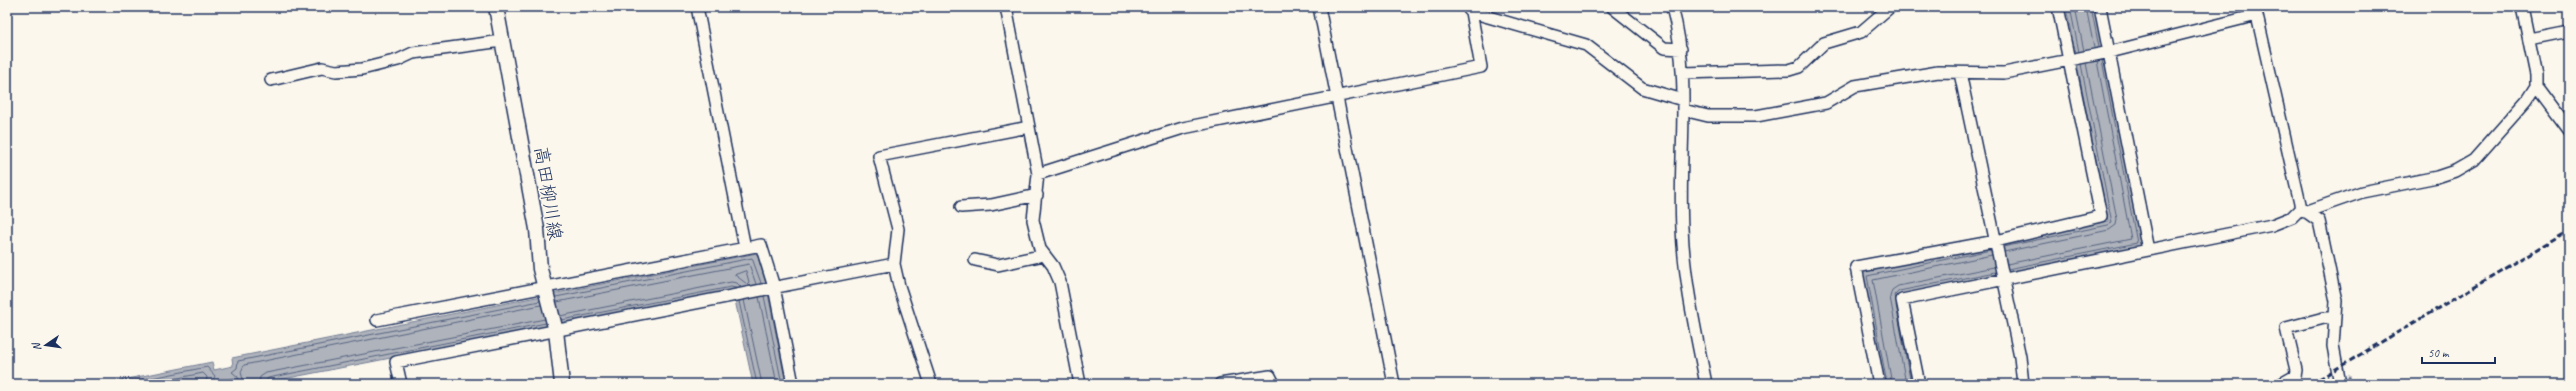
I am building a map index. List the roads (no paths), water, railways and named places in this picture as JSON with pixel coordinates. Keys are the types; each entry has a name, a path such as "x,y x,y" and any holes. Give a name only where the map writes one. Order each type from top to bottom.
{"main road":[{"name":"高田柳川線","path":"496,7 531,194 540,269 555,328 562,384"}],"street":[{"path":"697,7 745,248"},
{"path":"1006,7 1038,174 1037,195 1033,220 1040,249 1053,266 1060,282 1080,384"},
{"path":"1319,7 1394,384"},
{"path":"1612,7 1664,48 1681,49"},
{"path":"1672,7 1681,49 1683,73 1682,228 1690,297 1706,384"},
{"path":"1683,73 1789,70 1799,66 1824,43 1861,32 1890,7"},
{"path":"1879,384 1856,267 1996,241 2101,216 2058,7"},
{"path":"2100,7 2148,250"},
{"path":"1918,384 1902,300 2272,225 2292,217 2303,210 2362,192 2437,177 2455,171 2474,160 2527,100 2536,86 2536,75 2522,7"},
{"path":"1038,174 1183,128 1481,68 1469,9 1586,44 1642,88 1708,116 1756,116 1826,103 1855,86 1938,72 2004,73 2069,61 2110,52 2256,11 2303,210 2319,221 2336,301 2333,346 2340,384"},
{"path":"2528,39 2569,31"},
{"path":"271,80 322,68 336,71 362,69 398,60 413,53 502,41"},
{"path":"1960,73 2004,279 2023,384"},
{"path":"2536,86 2569,130"},
{"path":"931,384 894,264 898,229 879,156 1029,127"},
{"path":"961,207 991,205 1037,195"},
{"path":"377,320 545,290 761,245 774,287 793,384"},
{"path":"975,260 998,265 1044,254"},
{"path":"401,384 396,362 555,328 894,264"},
{"path":"2281,384 2295,376 2296,370 2286,328 2324,318 2335,318"},
{"path":"1220,384 1270,376 1274,384"}],"water":[{"path":"2066,7 2095,7 2142,247 1899,295 1915,384 1883,384 1862,272 2108,221"},
{"path":"757,253 766,284 786,384 753,384 733,291 258,384 235,384 234,378 215,382 215,384 102,384 212,362 214,370 233,366 232,358"}],"waterway":[{"path":"2349,377 2351,384"}],"railway":[{"path":"2311,384 2569,230"}]}
